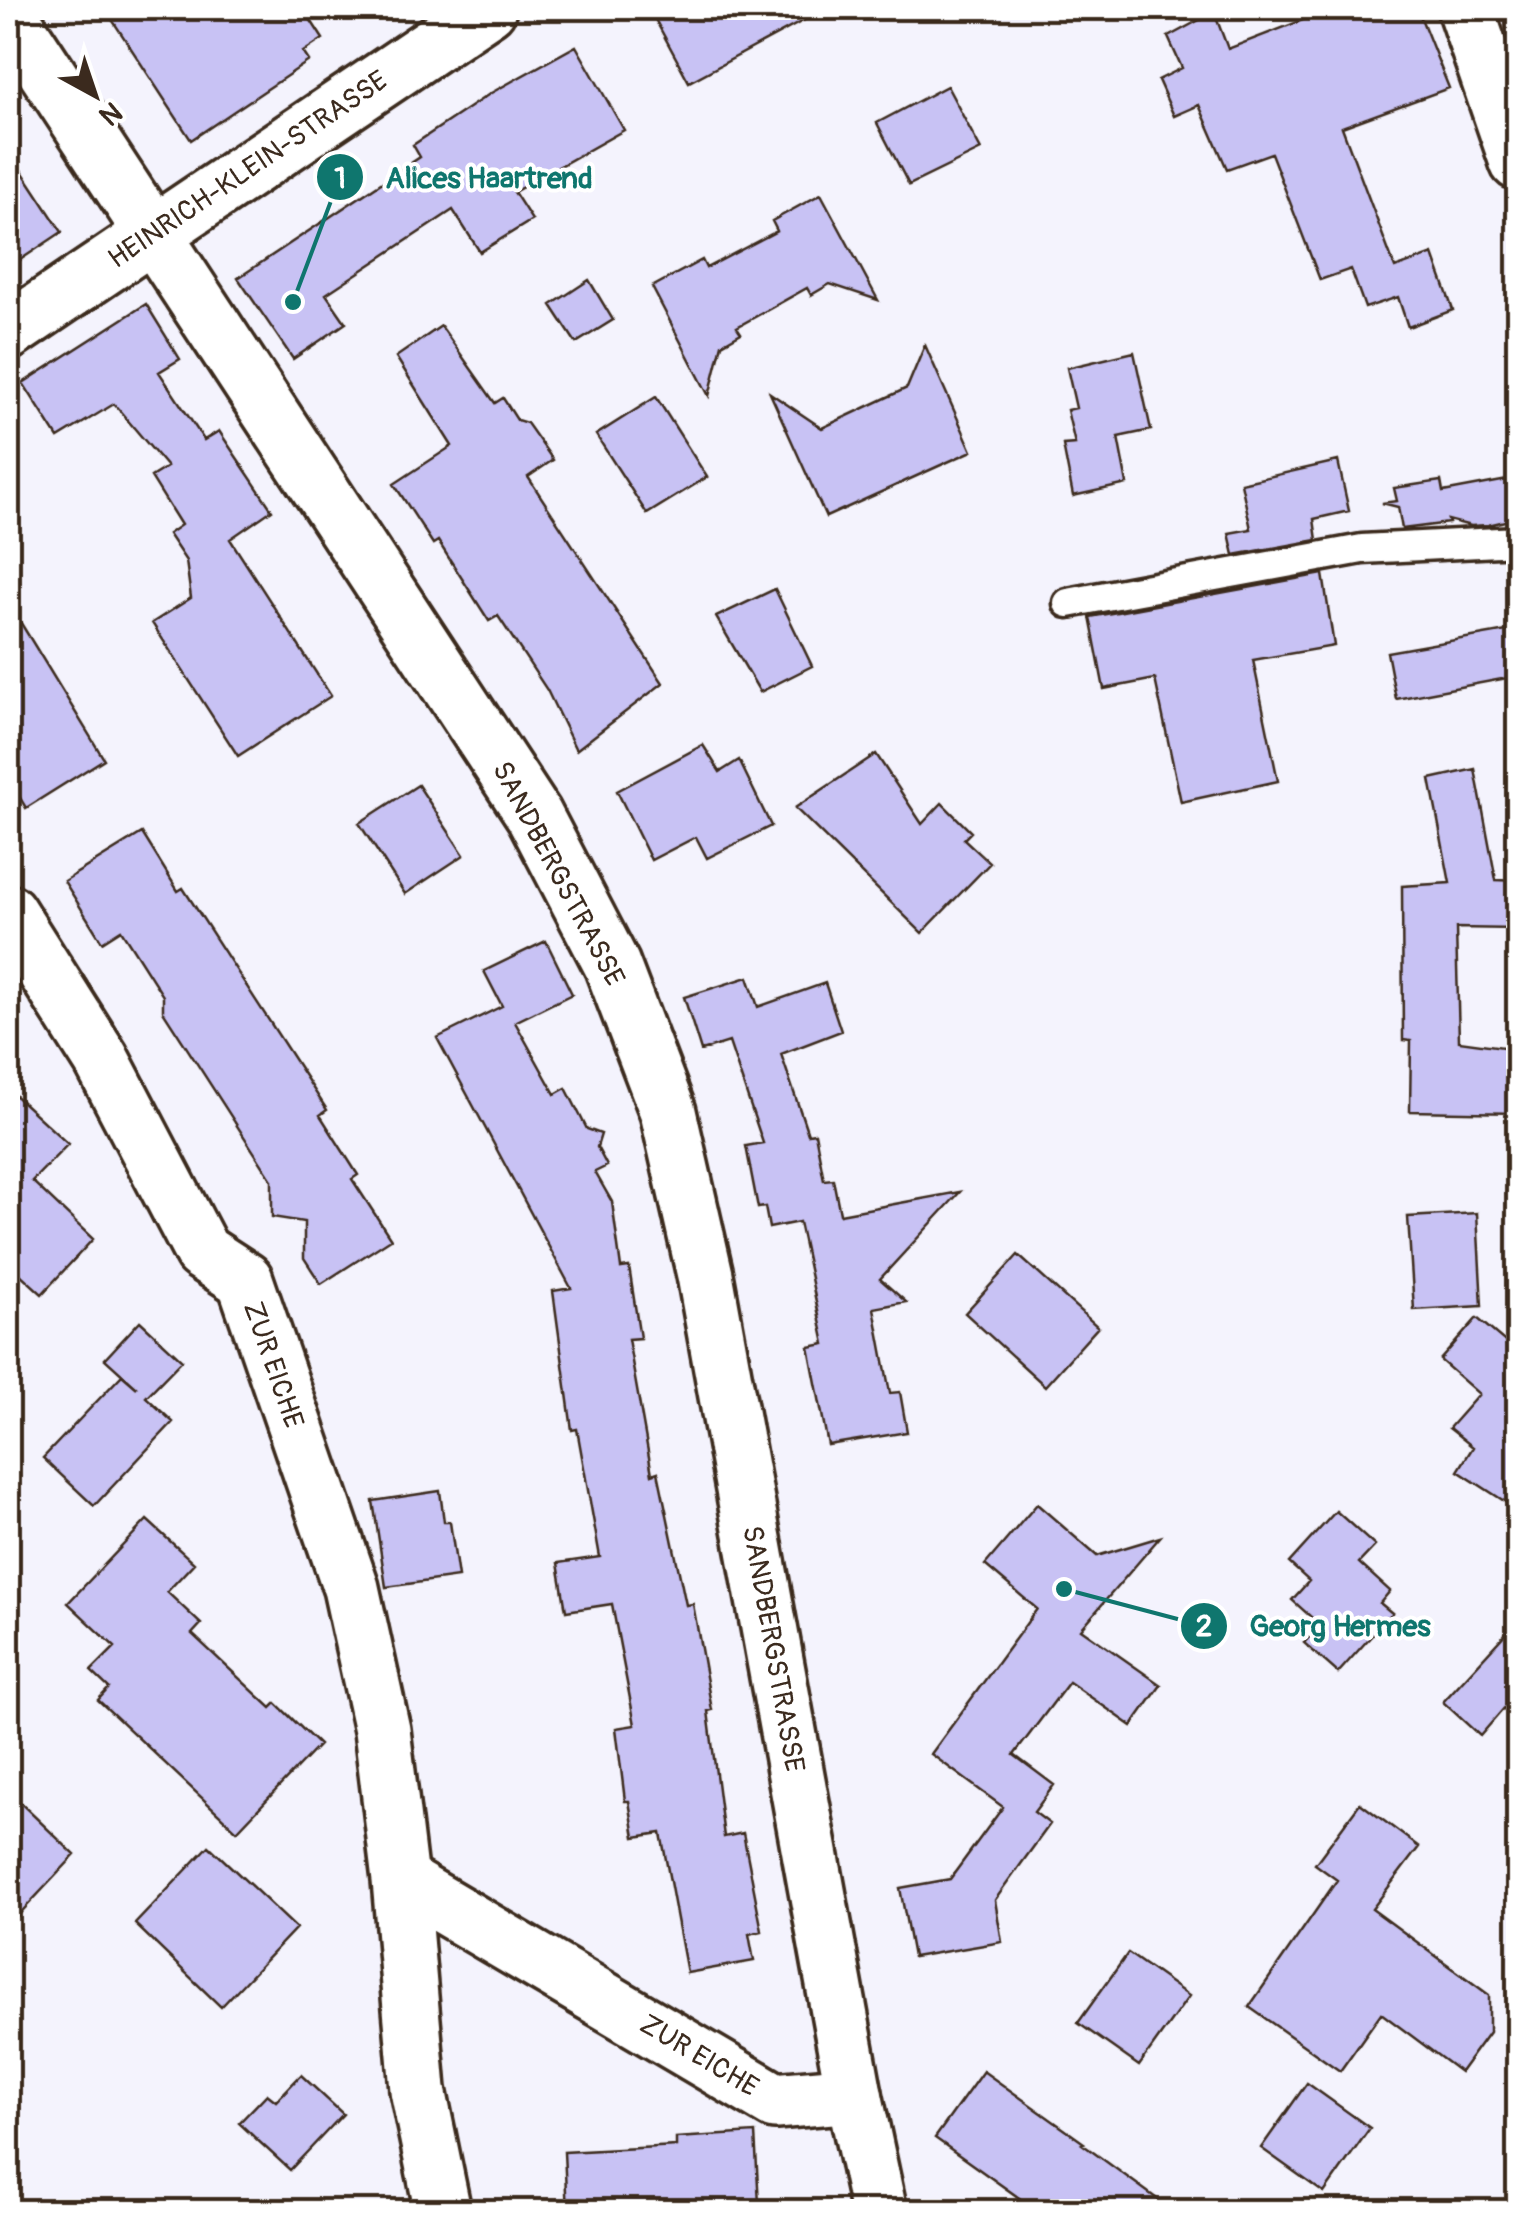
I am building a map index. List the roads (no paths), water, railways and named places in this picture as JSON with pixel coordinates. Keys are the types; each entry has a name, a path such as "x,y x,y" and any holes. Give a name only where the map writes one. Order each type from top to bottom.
{"street":[{"path":"1464,8 1518,162"},
{"name":"SANDBERGSTRASSE","path":"8,13 534,815 612,965 661,1093 705,1276 878,2212"},
{"name":"HEINRICH-KLEIN-STRASSE","path":"8,332 460,15"},
{"name":"ZUR EICHE","path":"8,912 101,1059 202,1252 245,1280 351,1588 382,1730 418,2090 443,2212"},
{"name":"ZUR EICHE","path":"400,1880 775,2101 854,2094"}],"lane":[{"path":"1068,602 1362,548 1518,541"}],"place":[{"name":"Alices Haartrend","path":"293,302"},
{"name":"Georg Hermes","path":"1064,1589"}]}
